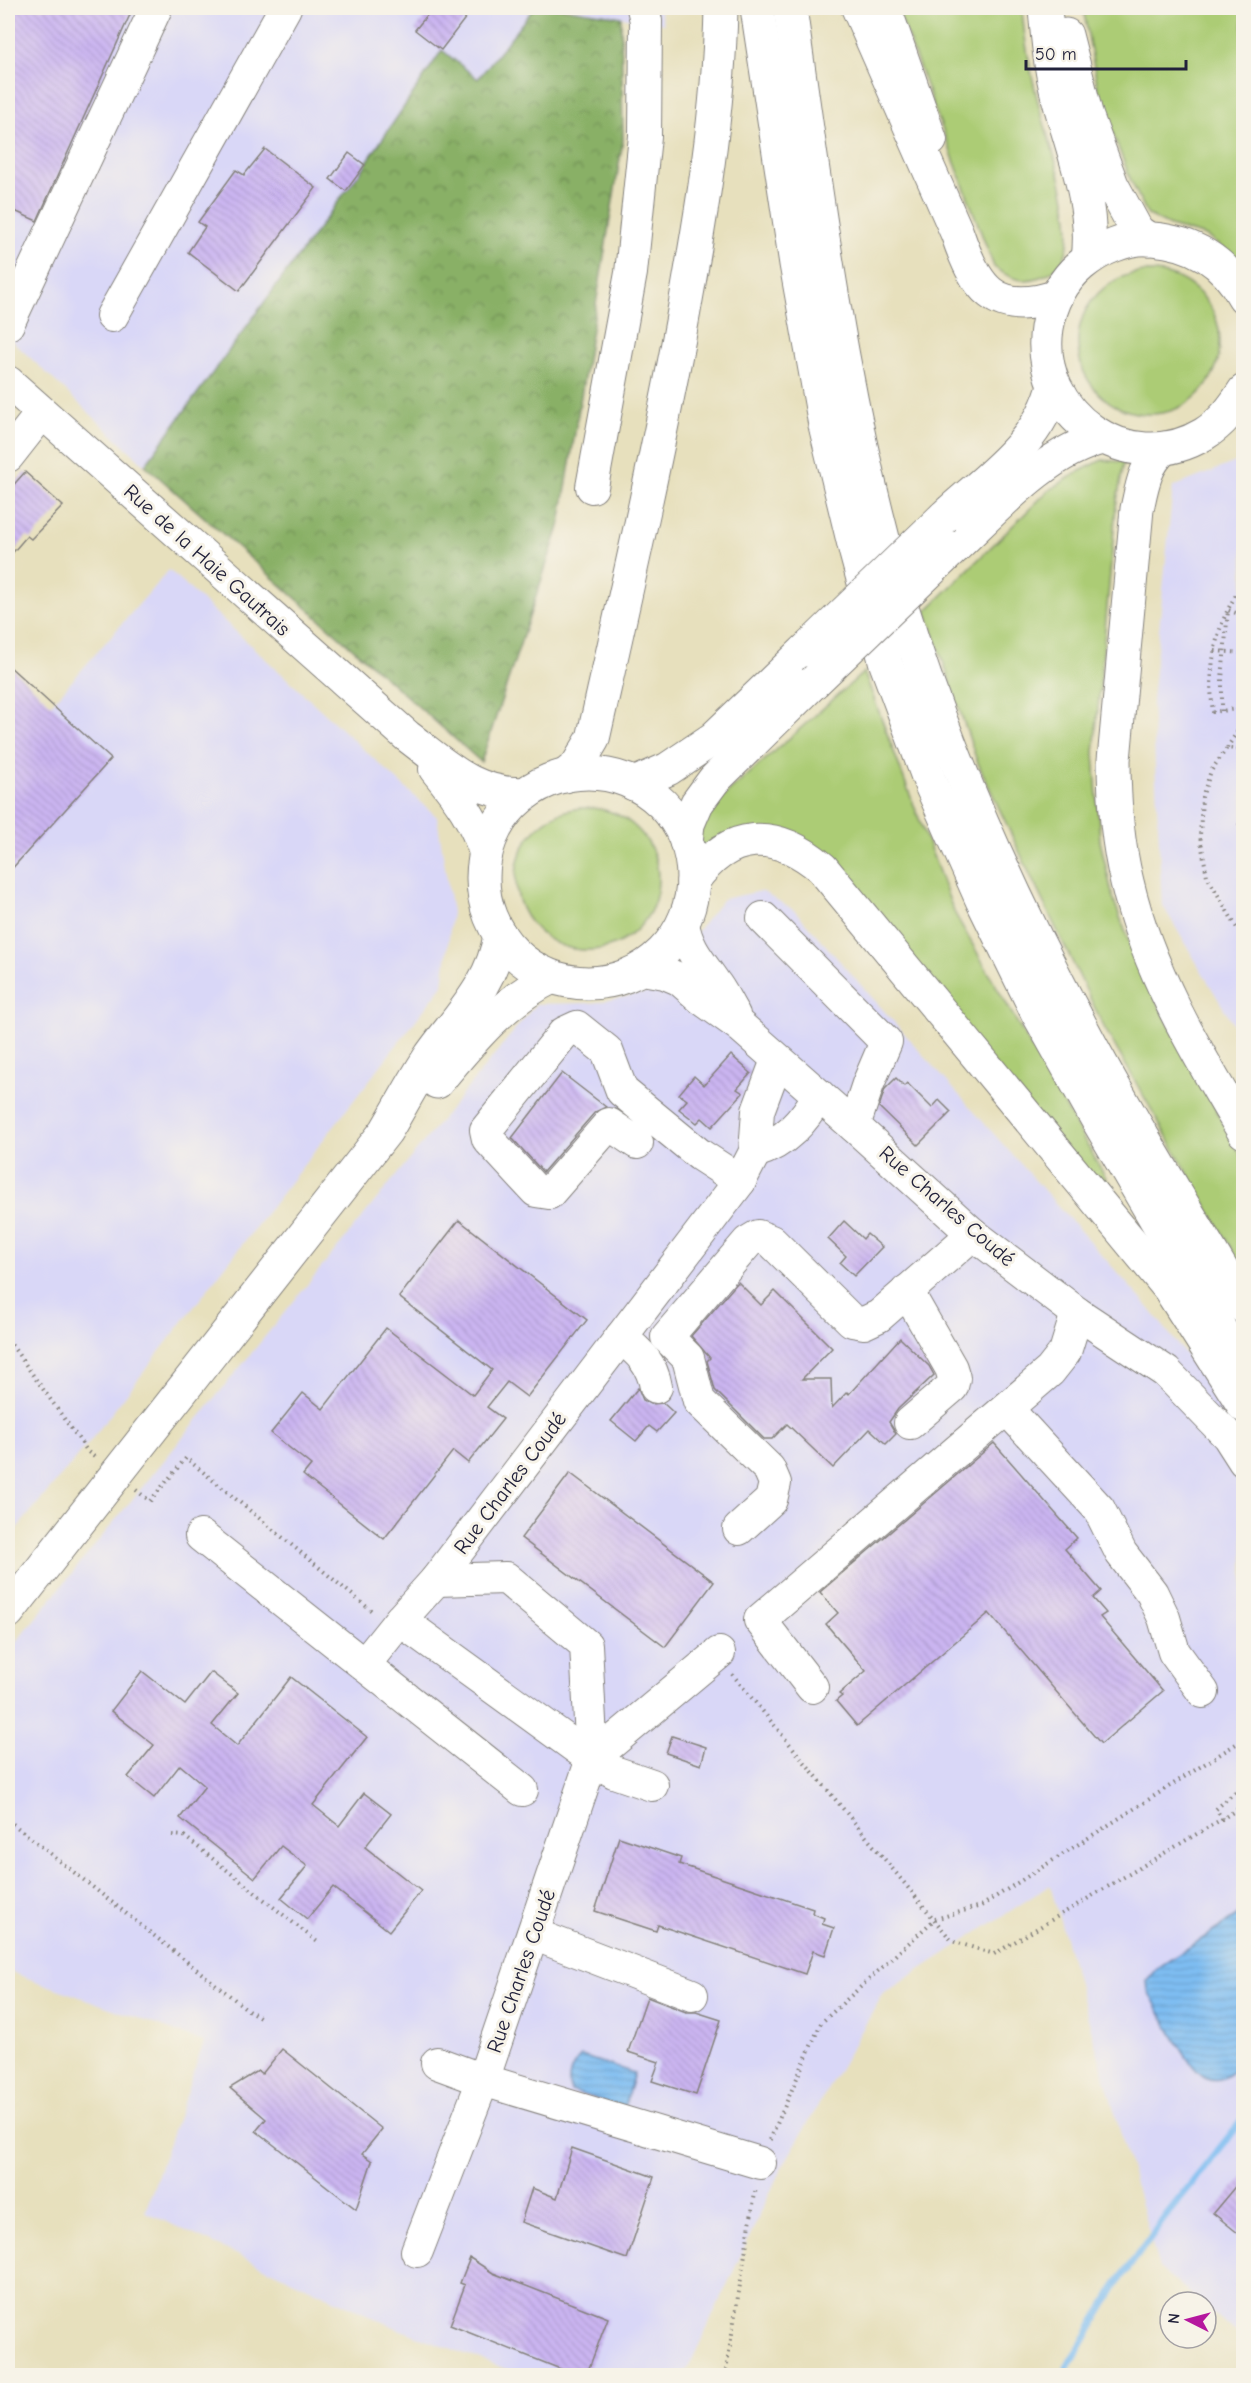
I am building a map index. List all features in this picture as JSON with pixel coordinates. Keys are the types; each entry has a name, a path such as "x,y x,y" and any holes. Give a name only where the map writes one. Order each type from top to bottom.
{"main road":[{"path":"565,776 577,766 592,739 660,437 710,164 717,100 721,8"},
{"path":"757,8 796,264 825,425 886,663 931,785 982,900 1037,1012 1244,1370"},
{"path":"790,8 826,258 853,402 882,531 913,643 959,769 1010,884 1055,976 1115,1088 1244,1307"},
{"path":"858,8 957,233 967,264 979,283 997,298 1011,303 1030,302 1057,296"},
{"path":"1045,8 1055,84 1081,176 1087,212 1088,259"},
{"path":"1060,8 1087,117 1112,184 1137,231 1148,239"},
{"path":"1240,400 1221,422 1185,443 1164,448 1143,449 1122,445 1103,438 1082,424 1071,412 1054,385 1047,363 1045,340 1049,318 1057,296 1076,270 1106,248 1127,242 1148,239 1190,246 1208,256 1224,270 1244,297"},
{"path":"634,784 668,769 714,738 1033,433 1050,401 1054,385"},
{"path":"686,842 688,824 697,802 714,780 814,682 954,548 1044,467 1069,451 1103,438"},
{"path":"1164,448 1154,456 1144,475 1137,509 1114,760 1114,796 1118,834 1127,882 1144,939 1166,994 1208,1072 1244,1132"},
{"path":"579,774 600,774 634,784 651,794 666,808 678,824 686,842 693,881 690,903 682,924 666,949 642,969 628,976 583,984 540,972 517,956 492,921 485,897 483,872 493,834 505,815 526,793 551,780 579,774"},
{"path":"693,881 700,871 724,850 739,843 760,840 780,842 804,854 822,868 1156,1271 1197,1330 1244,1406"},
{"path":"8,1612 386,1131 431,1056 478,994 490,971 500,935"},
{"path":"386,1131 431,1090 494,1017 522,995 552,977"}],"street":[{"path":"8,324 156,8"},
{"path":"112,316 285,8"},
{"path":"592,487 631,273 645,136 646,21 644,8"},
{"path":"885,8 946,182 957,233"},
{"name":"Rue de la Haie Gautrais","path":"8,382 41,414 407,736 467,781 499,793 526,793"},
{"path":"8,456 41,414"},
{"name":"Rue de la Haie Gautrais","path":"407,736 467,809 477,826 486,856"},
{"path":"763,918 886,1042 854,1125"},
{"path":"682,924 685,937 699,963 715,982 740,1026"},
{"path":"642,969 665,973 679,979 702,999 740,1026"},
{"name":"Rue Charles Coudé","path":"740,1026 854,1125 973,1234 1077,1313 1166,1372 1228,1436 1244,1461"},
{"path":"637,1143 609,1124 549,1193 536,1191 488,1138 486,1130 564,1033 577,1027 607,1051 622,1091 700,1155 740,1180"},
{"name":"Rue Charles Coudé","path":"364,1665 387,1616 436,1580 740,1180 755,1152 758,1111 777,1060"},
{"path":"755,1152 772,1146 793,1130 819,1095"},
{"path":"739,1529 771,1500 775,1483 769,1470 699,1401 688,1358 667,1337 748,1242 758,1236 771,1241 852,1321 864,1323 879,1316 973,1234"},
{"path":"907,1291 951,1368 954,1378 952,1387 910,1423"},
{"path":"812,1687 760,1620 1050,1371 1065,1352 1077,1313"},
{"path":"621,1337 650,1364 656,1387"},
{"path":"1006,1409 1099,1509 1121,1552 1152,1593 1164,1618 1174,1653 1203,1692"},
{"path":"201,1536 522,1791"},
{"path":"436,1580 506,1578 586,1645 592,1759"},
{"path":"387,1616 592,1759 614,1772 652,1785"},
{"path":"592,1759 724,1662"},
{"name":"Rue Charles Coudé","path":"417,2251 483,2080 592,1759"},
{"path":"533,1934 692,1995"},
{"path":"437,2063 483,2080"},
{"name":"Rue Charles Coudé","path":"483,2080 760,2163"}],"path":[{"path":"1244,584 1233,597 1228,610 1215,651 1210,689 1213,712 1244,708"},
{"path":"1228,610 1244,616"},
{"path":"1222,711 1222,679 1228,610"},
{"path":"1215,651 1244,653"},
{"path":"1237,709 1239,729 1211,771 1202,797 1200,836 1207,876 1244,940"},
{"path":"1227,748 1244,750"},
{"path":"1239,823 1244,834"},
{"path":"8,1340 88,1452"},
{"path":"150,1501 186,1458 387,1616"},
{"path":"724,1662 952,1941 994,1954 1244,1805"},
{"path":"725,2376 760,2163 821,2023 935,1919 981,1906 1244,1739"},
{"path":"1222,1819 1216,1809 1244,1784"},
{"path":"8,1820 239,2003 263,2019"},
{"path":"172,1835 184,1836 320,1944"}],"shaded area":[{"path":"8,8 534,8 478,79 441,51 365,165 145,465 8,337"},
{"path":"562,8 659,8 664,24 621,17"},
{"path":"1243,459 1243,1041 1162,904 1152,701 1173,487"},
{"path":"169,570 437,817 452,912 443,985 91,1440 8,1539 8,874 15,864 51,705"},
{"path":"762,891 795,911 1149,1308 1224,1403 1243,1437 1243,2338 1218,2317 1218,2290 1186,2290 1159,2268 1050,1885 883,1994 780,2171 685,2375 522,2375 401,2330 145,2212 204,2042 8,1971 8,1652 536,1004 594,1003 649,992 723,899"}],"green space":[{"path":"534,8 562,8 621,17 623,140 560,524 481,762 145,465 365,165 442,50 478,79"},
{"path":"897,8 1022,8 1033,82 1061,181 1068,221 1069,239 1066,253 1059,265 1049,273 1033,279 1021,280 1010,277 994,267"},
{"path":"1083,8 1243,8 1243,269 1232,255 1206,236 1170,226 1148,215 1131,181 1100,99"},
{"path":"1149,272 1176,278 1199,293 1214,316 1220,343 1214,370 1199,393 1176,408 1149,414 1122,408 1099,393 1084,370 1078,343 1084,316 1099,293 1122,278"},
{"path":"1102,460 1124,462 1116,506 1094,753 1100,841 1113,898 1139,969 1243,1159 1243,1269 1104,1027 1034,883 977,761 926,611 1048,491"},
{"path":"864,672 954,912 1145,1246 813,846 697,856 698,836 715,804"},
{"path":"587,808 614,814 637,829 652,852 658,879 652,906 637,929 614,944 587,950 560,944 537,929 522,906 516,879 522,852 537,829 560,814"}],"water":[{"path":"1243,1912 1243,2061 1222,2078 1213,2079 1197,2071 1183,2052 1148,1991 1147,1980 1156,1969"},
{"path":"581,2056 634,2073 624,2108 571,2091 570,2072"}],"building":[{"path":"12,8 133,8 37,221 8,208 8,19"},
{"path":"433,8 473,8 441,50 415,30"},
{"path":"265,149 316,188 239,291 188,252 205,227 198,222 236,170 244,175"},
{"path":"349,153 365,165 346,191 330,179"},
{"path":"25,472 63,506 31,539 27,536 8,558 8,491"},
{"path":"8,665 111,759 8,873"},
{"path":"731,1055 751,1073 737,1089 743,1093 712,1127 702,1118 697,1123 679,1109 687,1100 679,1094 694,1076 704,1085"},
{"path":"562,1073 606,1107 595,1112 543,1172 512,1138"},
{"path":"896,1078 904,1086 907,1083 932,1108 939,1100 951,1112 918,1145 879,1107 885,1089"},
{"path":"459,1220 587,1320 527,1397 507,1382 487,1407 503,1419 468,1463 453,1451 384,1539 303,1475 311,1465 271,1433 303,1393 323,1409 386,1328 473,1395 492,1370 399,1297"},
{"path":"844,1221 863,1239 867,1234 882,1247 854,1276 840,1263 846,1256 828,1239"},
{"path":"738,1282 761,1305 775,1291 832,1348 802,1379 831,1379 832,1408 847,1392 849,1394 900,1338 929,1366 934,1375 898,1409 889,1422 896,1434 886,1444 870,1429 833,1468 787,1424 772,1439 764,1439 715,1390 707,1361 710,1358 691,1336"},
{"path":"638,1388 643,1400 651,1404 663,1403 674,1413 657,1432 649,1426 636,1441 611,1421"},
{"path":"994,1443 1077,1538 1065,1549 1101,1591 1093,1598 1106,1613 1100,1617 1163,1691 1101,1744 989,1613 857,1726 836,1701 842,1696 839,1694 866,1671 826,1624 838,1613 820,1592"},
{"path":"570,1473 714,1582 665,1647 521,1538"},
{"path":"142,1671 185,1705 211,1672 238,1693 212,1725 237,1746 291,1677 367,1737 313,1805 339,1826 364,1793 391,1814 365,1847 421,1891 389,1931 333,1887 307,1919 281,1898 307,1866 281,1846 255,1878 180,1818 205,1786 180,1765 154,1798 128,1777 154,1745 111,1711"},
{"path":"672,1736 706,1747 701,1765 666,1753"},
{"path":"619,1837 681,1858 679,1864 813,1909 812,1913 824,1918 822,1924 834,1928 825,1955 813,1951 805,1974 658,1925 656,1931 595,1911"},
{"path":"647,1997 686,2012 696,2012 721,2020 696,2095 652,2081 659,2062 628,2052"},
{"path":"282,2049 382,2129 362,2154 372,2161 356,2209 256,2131 266,2119 230,2088 258,2071 262,2074"},
{"path":"572,2148 654,2177 627,2259 521,2222 532,2188 557,2198"},
{"path":"1244,2176 1244,2238 1213,2213"},
{"path":"470,2258 493,2273 608,2318 586,2376 578,2376 450,2325 465,2285 460,2283"}],"waterway":[{"path":"1063,2376 1114,2288 1165,2217 1244,2118"}]}
